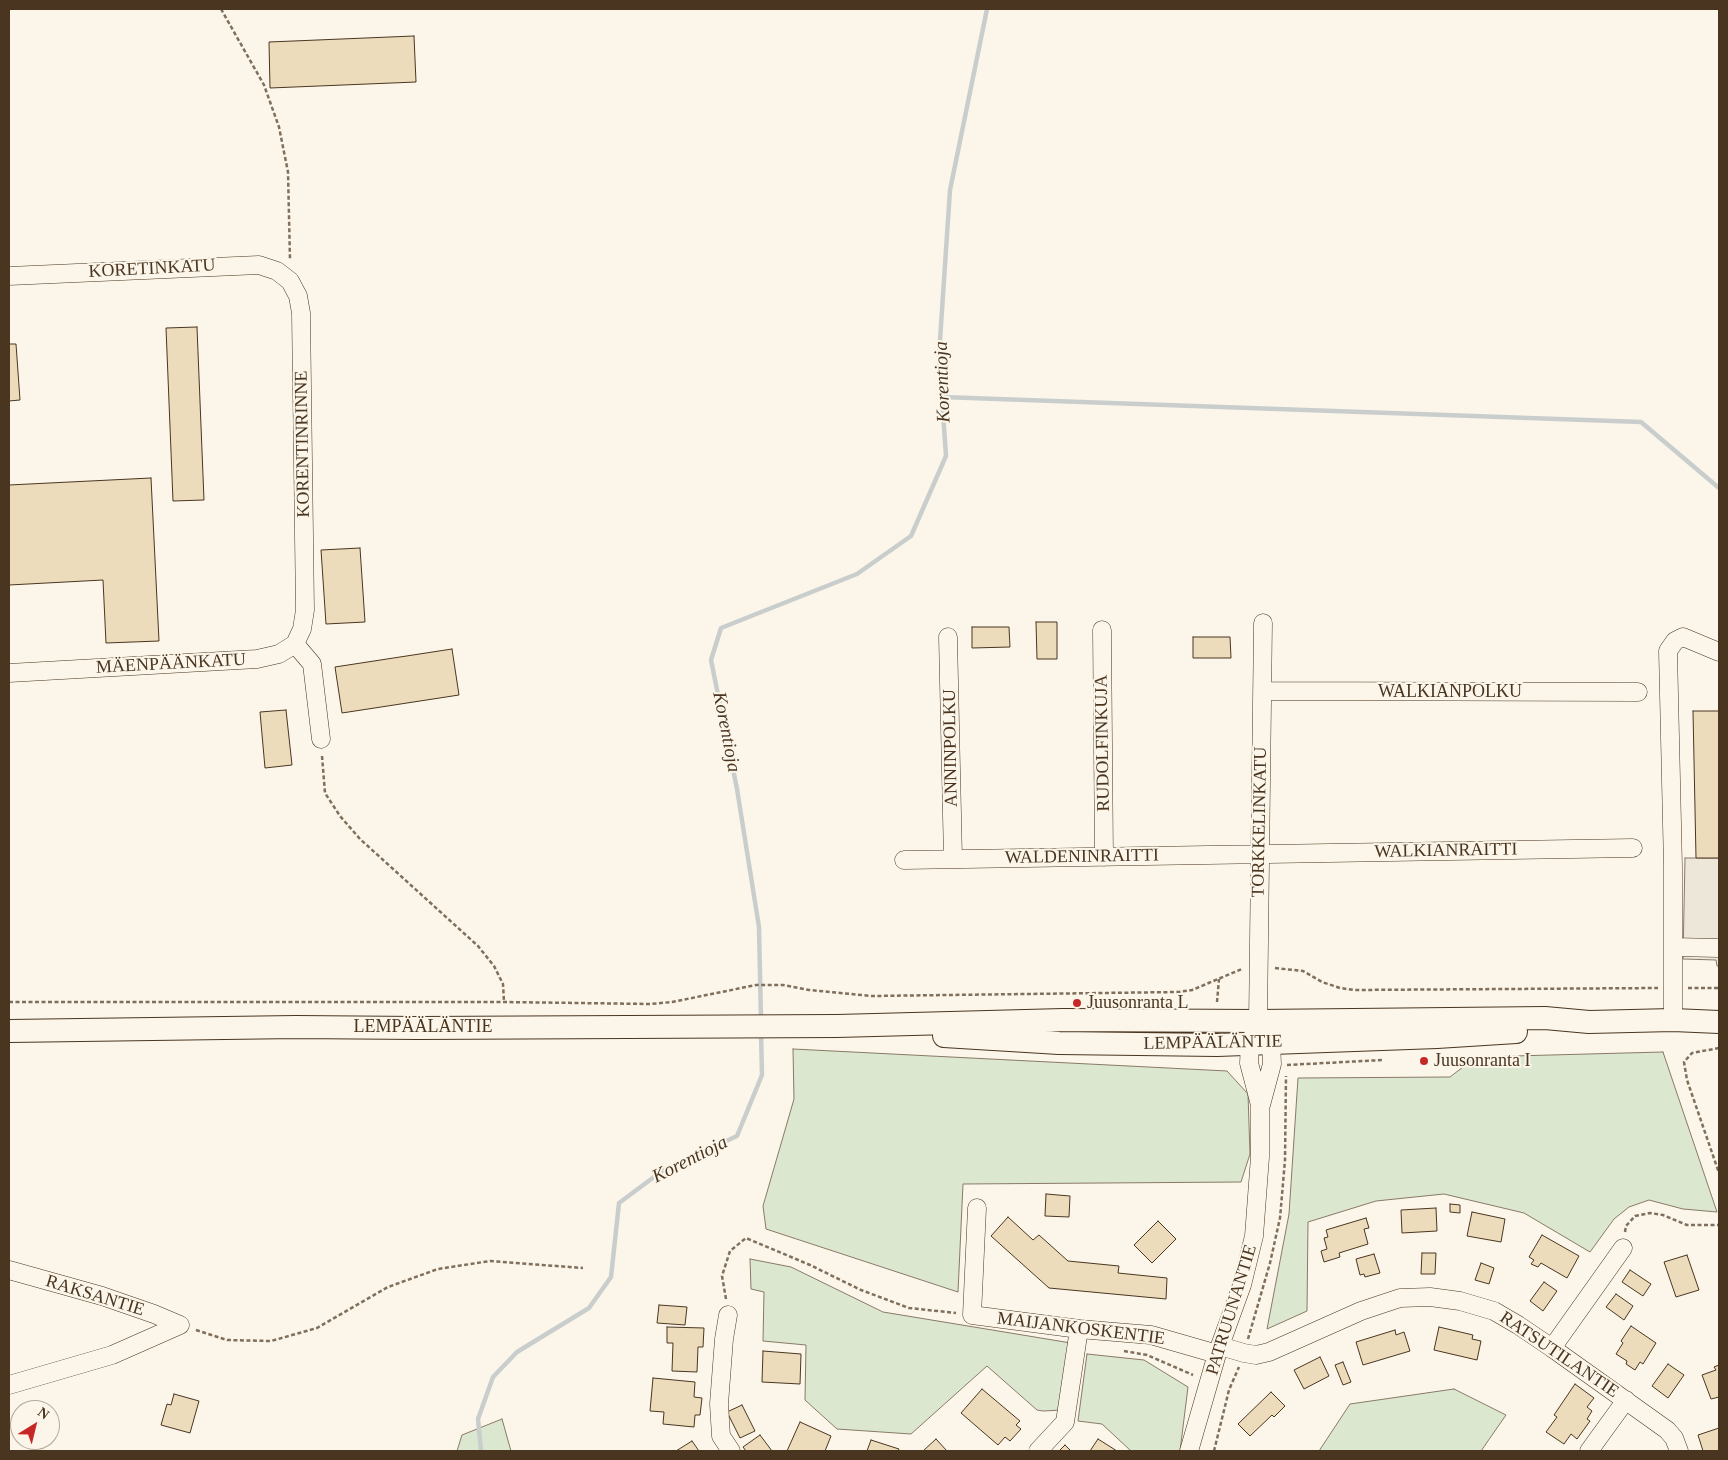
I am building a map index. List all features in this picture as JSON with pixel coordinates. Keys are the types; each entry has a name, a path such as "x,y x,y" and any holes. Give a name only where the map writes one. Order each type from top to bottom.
{"main road":[{"name":"LEMPÄÄLÄNTIE","path":"9,1031 296,1026 418,1028 837,1026 1063,1020 1258,1021 1545,1018 1589,1022 1673,1020 1719,1022"},
{"name":"LEMPÄÄLÄNTIE","path":"837,1026 1059,1043 1217,1045 1437,1037 1547,1030 1589,1022"}],"street":[{"name":"KORETINKATU","path":"9,276 259,265 277,271 290,281"},
{"name":"KORENTINRINNE","path":"290,281 298,296 301,313 305,610 302,629 295,644"},
{"name":"TORKKELINKATU","path":"1258,1021 1263,623"},
{"name":"RUDOLFINKUJA","path":"1102,630 1104,857"},
{"name":"ANNINPOLKU","path":"948,637 954,859"},
{"path":"1673,1020 1673,867 1668,651 1676,641 1683,637 1719,652"},
{"name":"MÄENPÄÄNKATU","path":"9,673 257,659 279,654 295,644"},
{"path":"295,644 312,664 321,739"},
{"name":"WALKIANPOLKU","path":"1262,691 1638,692"},
{"name":"WALKIANRAITTI","path":"1259,854 1633,848"},
{"name":"WALDENINRAITTI","path":"904,860 1259,854"},
{"path":"1672,947 1719,948"},
{"name":"PATRUUNANTIE","path":"1189,1451 1219,1350 1242,1285 1254,1236 1260,1157 1260,1105 1249,1063 1260,1043 1258,1021"},
{"path":"972,1315 977,1208"},
{"path":"1552,1348 1623,1248"},
{"name":"RAKSANTIE","path":"9,1270 102,1296 180,1325"},
{"name":"RATSUTILANTIE","path":"1219,1350 1256,1354 1269,1352 1361,1311 1400,1298 1430,1297 1460,1301 1494,1311 1518,1324 1668,1430 1674,1438 1679,1451"},
{"path":"728,1315 724,1338 719,1404 721,1436 731,1451"},
{"name":"MAIJANKOSKENTIE","path":"972,1315 1080,1329 1151,1335 1219,1350"},
{"path":"9,1385 112,1355 180,1325"},
{"path":"1038,1451 1065,1422 1080,1329"},
{"path":"1589,1451 1626,1400"}],"path":[{"path":"220,9 264,85 279,127 288,172 290,281"},
{"path":"321,739 325,793 340,816 360,839 478,946 494,966 503,984 504,1002"},
{"path":"9,1002 504,1002 651,1004 672,1002 756,985 772,985"},
{"path":"1719,1048 1692,1052 1684,1062 1687,1080 1719,1173"},
{"path":"1286,1066 1383,1060"},
{"path":"1623,1248 1626,1226 1635,1216 1650,1213 1663,1215 1687,1225 1719,1225"},
{"path":"728,1315 722,1276 730,1251 746,1238 810,1265 861,1290 909,1308 972,1315"},
{"path":"180,1325 227,1340 271,1341 317,1328 388,1287 438,1268 490,1261 583,1268"},
{"path":"1120,1350 1147,1354 1209,1383 1229,1390"}],"green space":[{"path":"793,1049 1227,1071 1248,1094 1250,1154 1241,1182 963,1184 958,1292 766,1229 763,1206 794,1099"},
{"path":"1663,1052 1717,1212 1683,1209 1649,1200 1629,1207 1614,1219 1590,1252 1524,1213 1444,1194 1376,1201 1308,1222 1307,1311 1267,1329 1289,1214 1298,1078 1450,1077 1476,1057"},
{"path":"750,1259 791,1267 883,1312 1071,1343 1062,1410 1037,1410 987,1366 911,1434 837,1429 805,1400 806,1345 763,1341 764,1292 751,1289"},
{"path":"1087,1354 1144,1360 1188,1387 1180,1451 1131,1451 1102,1424 1078,1421"},
{"path":"1454,1389 1506,1415 1481,1451 1319,1451 1350,1404"},
{"path":"502,1419 511,1451 457,1451 462,1435"}],"shaded area":[{"path":"1685,858 1719,858 1719,966 1717,966 1716,960 1683,959"}],"building":[{"path":"414,36 416,82 270,88 269,42"},
{"path":"197,327 204,500 173,501 166,328"},
{"path":"9,344 16,344 20,400 9,401"},
{"path":"151,478 159,641 106,643 103,580 9,585 9,485"},
{"path":"360,548 365,622 326,624 321,550"},
{"path":"1036,622 1057,622 1057,659 1037,659"},
{"path":"972,627 1009,627 1010,647 972,648"},
{"path":"1193,637 1230,637 1231,658 1193,658"},
{"path":"452,649 459,695 342,713 335,667"},
{"path":"286,710 292,765 265,768 260,712"},
{"path":"1693,711 1719,711 1719,858 1696,858"},
{"path":"1046,1194 1070,1196 1069,1217 1045,1216"},
{"path":"1450,1204 1460,1205 1460,1213 1450,1212"},
{"path":"1436,1208 1437,1231 1402,1233 1401,1210"},
{"path":"1472,1212 1505,1219 1501,1242 1467,1236"},
{"path":"1008,1217 1033,1240 1039,1235 1068,1261 1119,1266 1118,1273 1167,1278 1166,1299 1049,1288 991,1236"},
{"path":"1366,1218 1369,1228 1364,1229 1368,1244 1339,1253 1340,1257 1324,1262 1321,1251 1327,1249 1324,1238 1328,1237 1326,1230"},
{"path":"1158,1221 1176,1239 1152,1263 1134,1245"},
{"path":"1542,1235 1579,1256 1567,1278 1541,1263 1538,1267 1531,1264 1534,1260 1529,1257"},
{"path":"1422,1253 1436,1253 1435,1274 1421,1274"},
{"path":"1374,1254 1380,1273 1365,1277 1364,1274 1360,1275 1356,1259"},
{"path":"1687,1255 1699,1290 1676,1297 1664,1262"},
{"path":"1481,1263 1494,1268 1489,1284 1475,1280"},
{"path":"1630,1270 1651,1284 1643,1296 1622,1282"},
{"path":"1544,1282 1557,1291 1543,1311 1530,1301"},
{"path":"1616,1294 1633,1306 1624,1320 1606,1307"},
{"path":"659,1305 687,1307 685,1325 657,1323"},
{"path":"1631,1326 1656,1343 1643,1364 1640,1362 1635,1370 1626,1364 1627,1361 1616,1354 1623,1343 1621,1341"},
{"path":"667,1327 704,1328 703,1347 698,1347 697,1372 672,1371 673,1343 667,1343"},
{"path":"1439,1327 1473,1335 1472,1339 1481,1341 1477,1360 1434,1350"},
{"path":"1395,1330 1396,1335 1404,1332 1410,1351 1363,1365 1356,1342"},
{"path":"763,1351 801,1354 800,1384 762,1382"},
{"path":"1320,1357 1329,1376 1304,1389 1294,1370"},
{"path":"1343,1362 1351,1382 1343,1385 1335,1365"},
{"path":"1668,1364 1684,1375 1668,1398 1652,1386"},
{"path":"1719,1365 1719,1397 1711,1399 1702,1375 1716,1370 1714,1367"},
{"path":"653,1378 695,1382 694,1397 702,1398 700,1415 695,1415 694,1427 663,1424 664,1412 650,1411"},
{"path":"1575,1384 1594,1398 1587,1407 1592,1411 1587,1419 1590,1421 1577,1439 1571,1434 1564,1444 1546,1432 1557,1417 1554,1415"},
{"path":"982,1389 1020,1421 1016,1425 1021,1429 1010,1441 1005,1437 998,1445 961,1413"},
{"path":"1271,1392 1285,1406 1274,1417 1272,1415 1250,1436 1238,1424"},
{"path":"174,1394 199,1401 190,1433 161,1425 167,1404 171,1405"},
{"path":"742,1405 755,1431 740,1438 727,1412"},
{"path":"800,1422 831,1436 825,1451 787,1451"},
{"path":"1719,1428 1719,1451 1703,1451 1698,1435"},
{"path":"760,1435 772,1451 746,1451 743,1447"},
{"path":"936,1439 947,1451 923,1451"},
{"path":"1098,1439 1117,1451 1090,1451"},
{"path":"871,1440 899,1449 898,1451 867,1451"},
{"path":"692,1441 699,1451 676,1451"},
{"path":"1065,1445 1071,1451 1059,1451"}],"waterway":[{"name":"Korentioja","path":"761,1020 759,927 737,789 711,660 721,628 857,574 911,536 946,456 939,355 950,190 987,9"},
{"path":"942,397 1641,422 1719,488"},
{"name":"Korentioja","path":"481,1451 478,1419 493,1377 517,1352 589,1308 611,1277 619,1203 662,1171 737,1136 762,1075 761,1033"}],"place":[{"name":"Juusonranta L","path":"1077,1003"},
{"name":"Juusonranta I","path":"1424,1061"}]}
